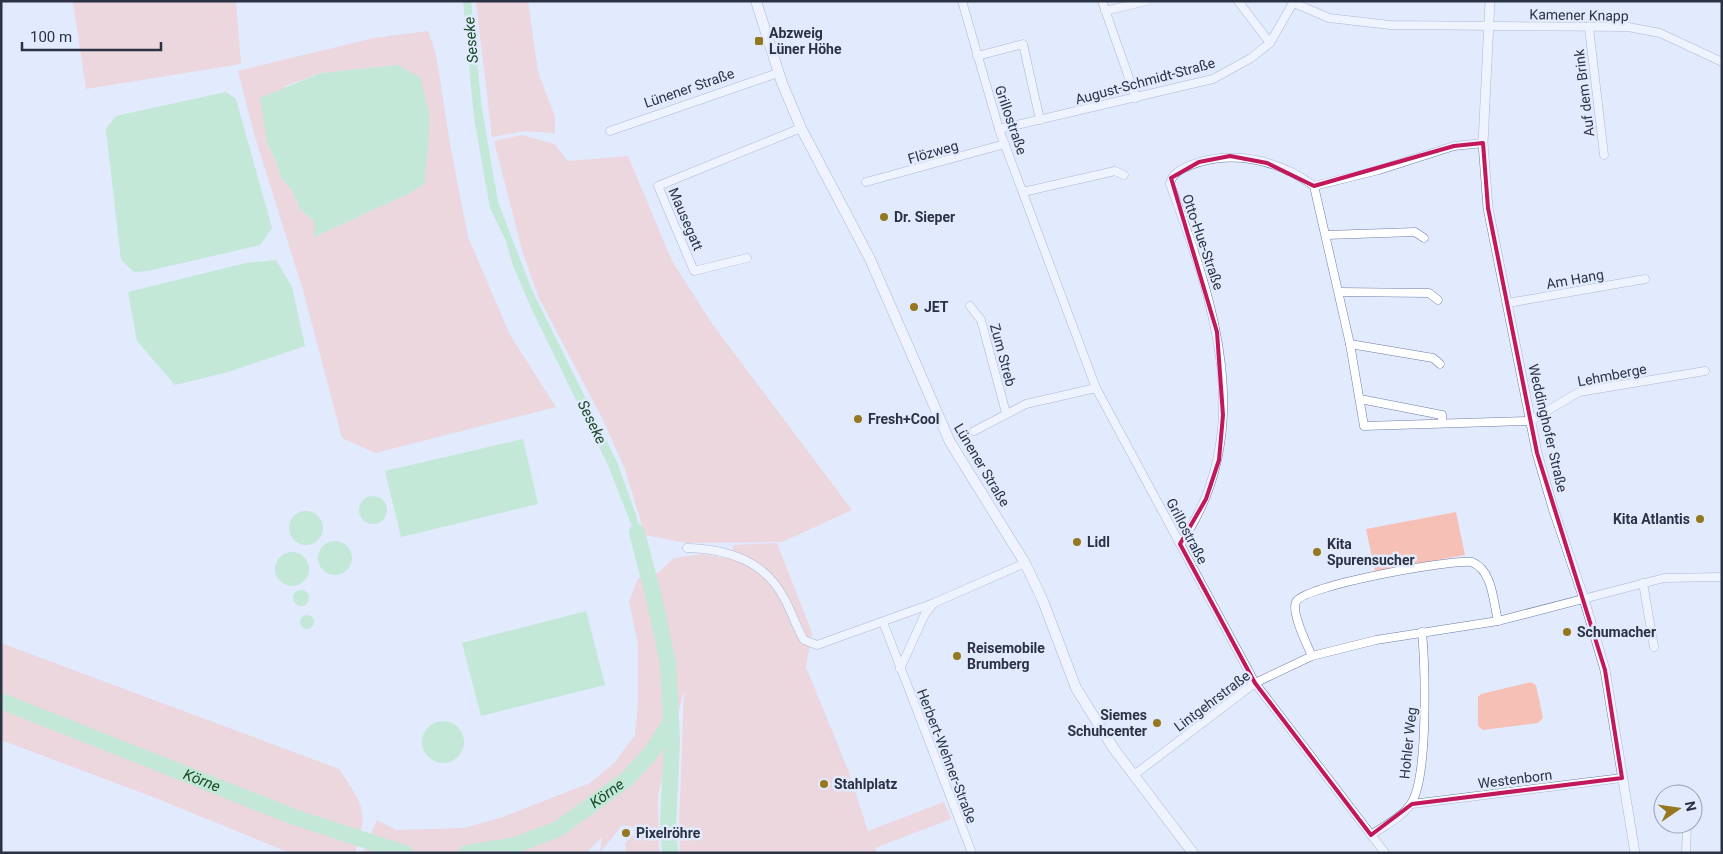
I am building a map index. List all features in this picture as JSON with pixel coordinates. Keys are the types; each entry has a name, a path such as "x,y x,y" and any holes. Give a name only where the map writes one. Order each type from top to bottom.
{"main road":[{"name":"Lünener Straße","path":"756,1 778,73 801,128 874,266 950,442 1025,564 1043,601 1076,688 1098,727 1193,853"}],"street":[{"name":"Grillostraße","path":"962,1 999,129 1096,388 1255,683 1384,853"},
{"path":"1102,1 1136,98"},
{"path":"1105,10 1146,1"},
{"path":"1238,1 1270,43"},
{"name":"Weddinghofer Straße","path":"1490,1 1483,143 1488,208 1530,421 1552,508 1584,599 1606,670 1635,853"},
{"name":"August-Schmidt-Straße","path":"999,129 1213,79 1251,58 1270,43 1294,2"},
{"name":"Kamener Knapp","path":"1294,2 1328,18 1382,24 1628,27 1660,33 1722,62"},
{"name":"Auf dem Brink","path":"1589,28 1604,155"},
{"name":"Grillostraße","path":"977,56 1023,44 1040,120"},
{"name":"Lünener Straße","path":"610,131 778,73"},
{"name":"Mausegatt","path":"747,258 694,271 658,186 801,128"},
{"path":"1483,143 1454,146 1379,170 1314,186 1350,344 1364,426 1530,421"},
{"name":"Flözweg","path":"866,182 1005,144"},
{"name":"Otto-Hue-Straße","path":"1180,544 1196,522 1219,460 1223,398 1220,355 1212,312 1196,256 1170,184 1171,178 1179,170 1198,162 1230,156 1267,163 1301,176 1314,186"},
{"path":"1023,192 1115,171 1124,175"},
{"path":"1326,235 1415,232 1424,238"},
{"name":"Am Hang","path":"1508,303 1646,279"},
{"path":"1339,292 1429,294 1438,300"},
{"name":"Zum Streb","path":"970,306 981,320 1006,413"},
{"path":"1350,344 1433,358 1440,364"},
{"name":"Lehmberge","path":"1530,421 1579,392 1706,371"},
{"path":"974,432 1006,413 1026,404 1096,388"},
{"path":"1360,399 1442,415 1442,423"},
{"path":"687,548 708,548 735,554 762,571 776,584 799,632 809,644 825,644 1025,564"},
{"path":"1312,656 1295,612 1296,602 1299,597 1316,590 1385,573 1472,562 1482,567 1488,577 1498,621"},
{"name":"Lintgehrstraße","path":"1134,775 1255,683 1312,656 1376,640 1498,621 1643,583 1682,576 1722,577"},
{"path":"1643,583 1654,647"},
{"path":"900,669 925,614 934,602"},
{"name":"Herbert-Wehner-Straße","path":"883,622 972,853"},
{"name":"Hohler Weg","path":"1412,804 1420,775 1423,741 1425,662 1422,632"},
{"name":"Westenborn","path":"1412,804 1622,778"},
{"path":"1371,835 1401,816 1412,804"},
{"path":"1686,853 1687,834"}],"highlighted area":[{"path":"1483,143 1488,208 1537,453 1605,670 1622,778 1412,804 1371,835 1255,683 1180,544 1206,499 1219,460 1223,415 1217,332 1171,178 1199,162 1230,156 1267,163 1314,186 1454,146"}],"shaded area":[{"path":"73,1 236,1 241,64 86,89"},
{"path":"476,1 528,1 538,72 555,117 555,133 524,131 492,137"},
{"path":"428,31 436,54 450,144 468,237 510,335 556,407 375,453 342,438 303,290 254,134 238,71 374,38","holes":["397,65 425,183 410,193 314,237 314,221 301,210 292,191 280,176 276,161 267,143 285,86 321,73"]},
{"path":"522,135 554,144 568,161 628,156 672,261 713,325 852,510 782,542 686,543 645,535 625,469 603,420 538,296 522,250 494,141"},
{"path":"1456,512 1465,555 1375,571 1366,529"},
{"path":"777,543 812,633 806,667 848,770 868,831 944,802 951,819 875,848 877,853 680,853 679,828 684,690 658,795 659,853 626,853 625,843 634,835 634,827 622,825 600,853 602,837 586,853 363,853 377,820 396,830 464,828 500,818 590,783 614,763 635,735 638,704 638,644 629,601 638,579 659,572 674,558 702,554 732,559 733,545"},
{"path":"1,643 339,769 354,791 361,808 362,827 355,853 290,853 158,799 1,740"},
{"path":"1531,682 1536,685 1543,718 1538,723 1483,730 1478,726 1478,697 1481,694"}],"water":[{"path":"463,1 471,1 482,109 498,202 531,288 617,462 636,515 644,552 637,555 633,529 608,465 533,312 513,266 506,241 490,208 474,118"},
{"path":"397,65 420,77 430,117 425,183 410,193 314,237 314,221 301,210 292,191 280,176 276,161 267,143 260,98 321,73"},
{"path":"226,92 236,99 272,228 260,245 148,271 134,272 121,260 106,129 116,116"},
{"path":"276,260 292,287 305,346 228,372 175,385 137,341 128,292 246,263"},
{"path":"523,439 538,504 401,537 385,471"},
{"path":"373,496 383,500 387,510 383,520 373,524 363,520 359,510 363,500"},
{"path":"306,511 318,516 323,528 318,540 306,545 294,540 289,528 294,516"},
{"path":"335,541 342,542 347,546 351,551 351,565 347,570 342,574 335,575 328,574 323,570 319,565 318,558 319,551 323,546 328,542"},
{"path":"292,552 304,557 309,569 304,581 292,586 280,581 275,569 280,557"},
{"path":"301,590 309,598 301,606 293,598"},
{"path":"586,611 605,685 481,716 462,643"},
{"path":"304,615 310,615 314,622 310,629 304,629 300,625 300,619"},
{"path":"447,721 455,724 461,730 464,742 461,754 455,760 439,763 431,760 425,754 422,738 425,730 431,724"}],"waterway":[{"name":"Seseke","path":"637,532 668,663 672,741 668,823 670,853"},
{"name":"Körne","path":"1,701 294,817 405,853"},
{"name":"Körne","path":"467,853 516,845 558,829 627,779 651,753 670,723"}],"place":[{"name":"Abzweig Lüner Höhe","path":"759,41"},
{"name":"Dr. Sieper","path":"884,217"},
{"name":"JET","path":"914,307"},
{"name":"Fresh+Cool","path":"858,419"},
{"name":"Kita Atlantis","path":"1700,519"},
{"name":"Lidl","path":"1077,542"},
{"name":"Kita Spurensucher","path":"1317,552"},
{"name":"Schumacher","path":"1567,632"},
{"name":"Reisemobile Brumberg","path":"957,656"},
{"name":"Siemes Schuhcenter","path":"1157,723"},
{"name":"Stahlplatz","path":"824,784"},
{"name":"Pixelröhre","path":"626,833"}]}
